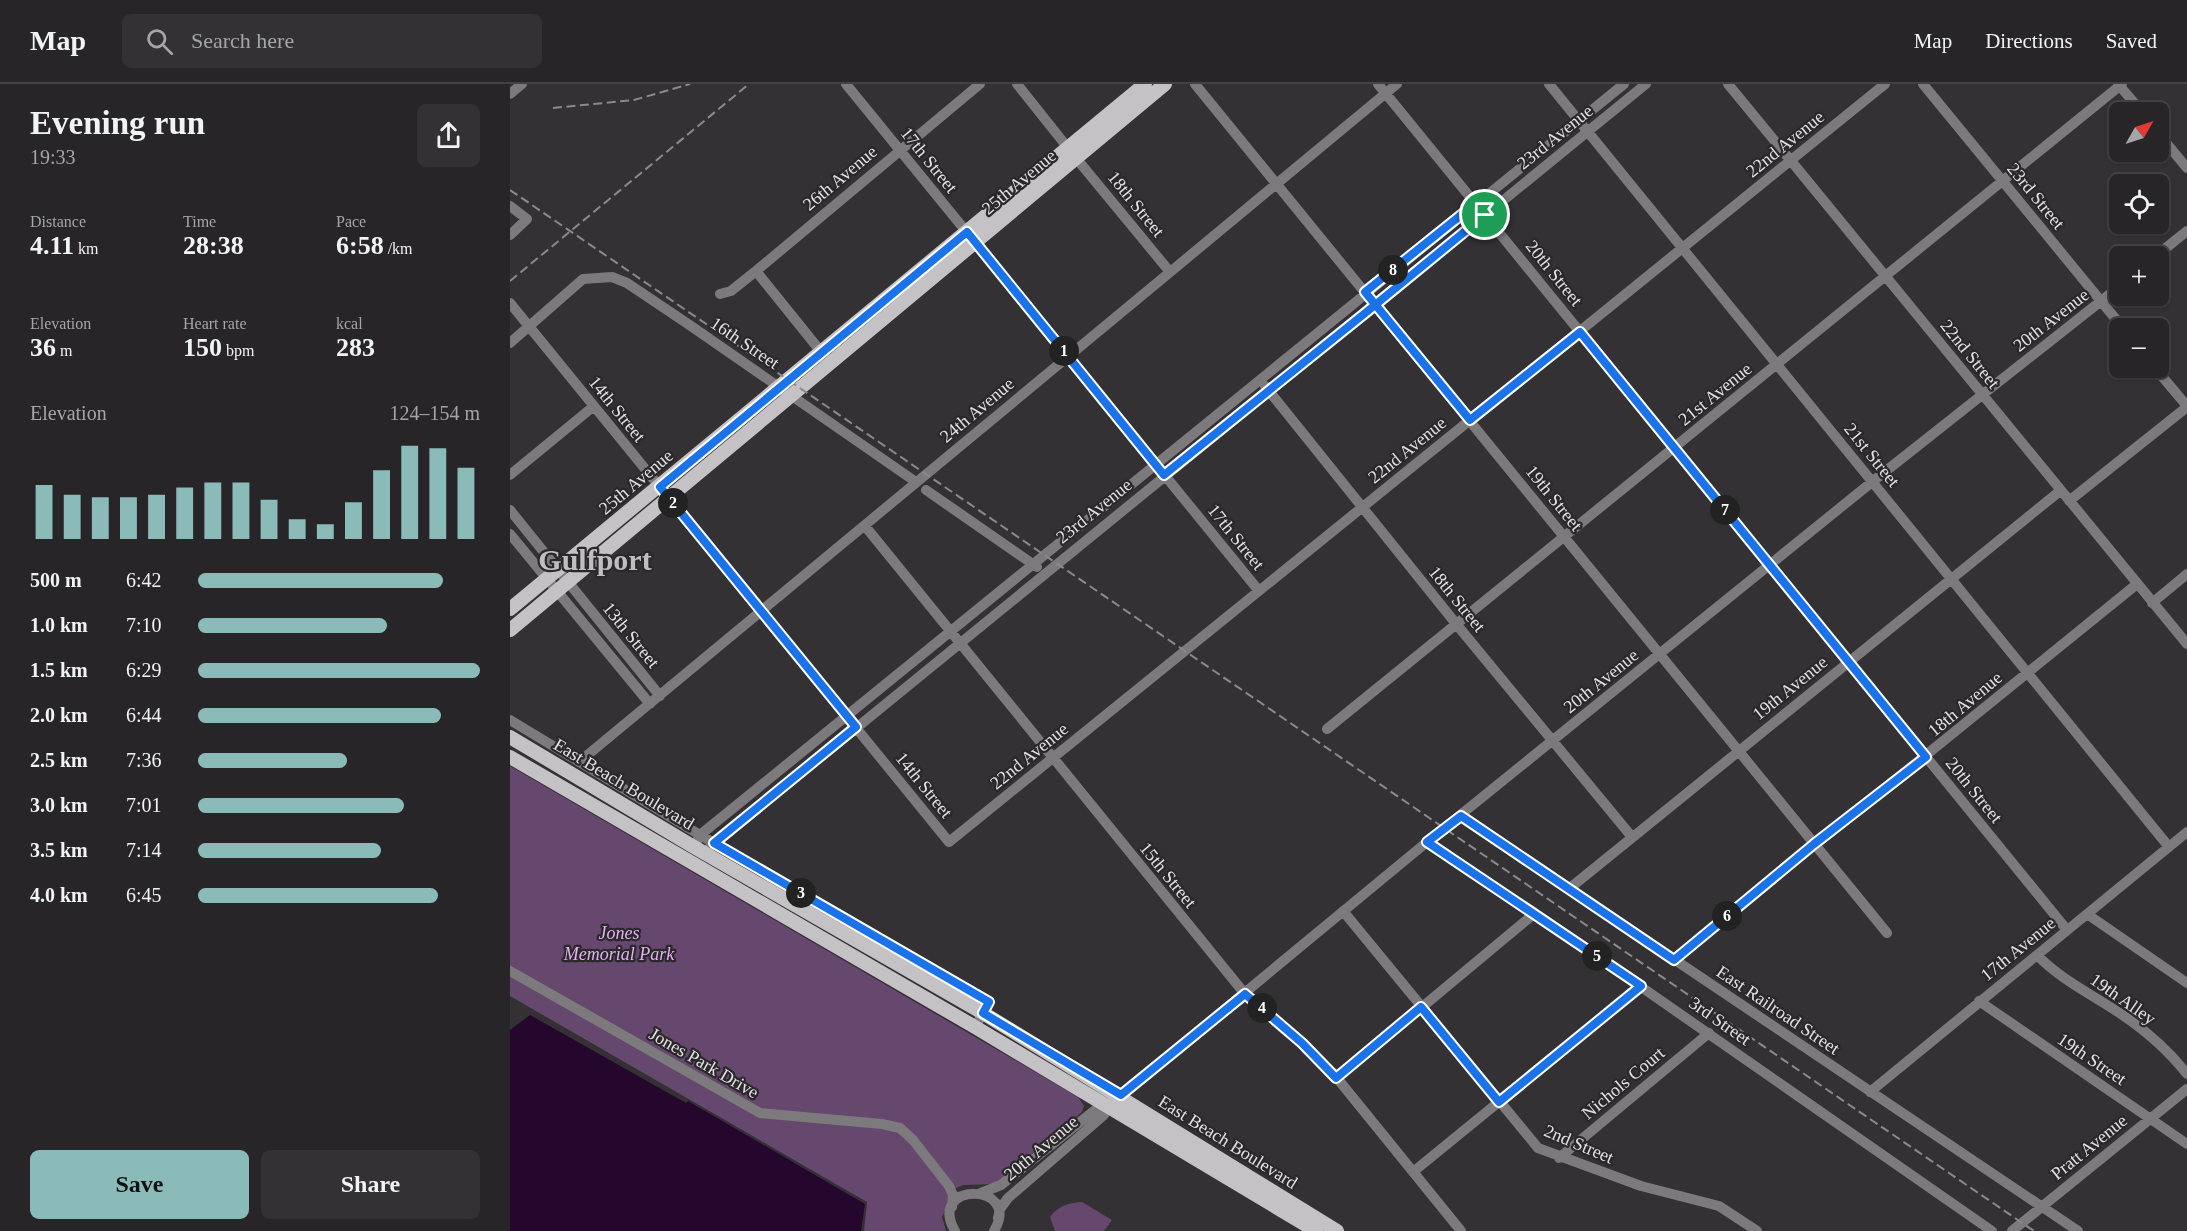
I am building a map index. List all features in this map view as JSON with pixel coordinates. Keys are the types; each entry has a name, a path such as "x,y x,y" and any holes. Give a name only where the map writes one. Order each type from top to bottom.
{"main road":[{"name":"25th Avenue","path":"1072,153 1145,84"},
{"name":"25th Avenue","path":"510,630 792,394 971,237 1072,153 1164,84"},
{"name":"25th Avenue","path":"510,609 822,353 971,237"},
{"path":"510,729 612,793 626,807"},
{"name":"East Beach Boulevard","path":"510,737 626,807 699,845 1121,1095 1337,1231"},
{"name":"East Beach Boulevard","path":"510,757 975,1027 1316,1231"}],"street":[{"path":"510,94 522,84"},
{"name":"17th Street","path":"846,84 1259,591"},
{"name":"26th Avenue","path":"720,294 731,291 980,84"},
{"name":"18th Street","path":"1017,84 1170,272"},
{"name":"19th Street","path":"1195,84 1887,933"},
{"name":"20th Street","path":"1378,84 2067,930"},
{"name":"24th Avenue","path":"579,762 1397,84"},
{"name":"21st Street","path":"1549,84 2169,847"},
{"name":"23rd Avenue","path":"699,845 846,715 1624,84"},
{"name":"23rd Avenue","path":"699,845 714,843 1646,84"},
{"name":"22nd Street","path":"1728,84 2187,644"},
{"name":"22nd Avenue","path":"949,842 1885,84"},
{"name":"23rd Street","path":"1923,84 2115,318"},
{"path":"2120,85 2134,102"},
{"name":"21st Avenue","path":"1327,729 2120,85"},
{"path":"2169,146 2187,168"},
{"path":"510,206 527,219 510,235"},
{"path":"2168,246 2187,231"},
{"path":"756,270 822,353"},
{"name":"16th Street","path":"528,326 583,279 598,276 612,277 627,283 792,394 916,482"},
{"name":"20th Avenue","path":"994,1231 1000,1209 1008,1198 1104,1115 1108,1106 1121,1095 1427,842 1872,482 2109,295"},
{"name":"14th Street","path":"510,303 949,842"},
{"path":"510,343 528,326"},
{"path":"2069,501 2187,407 2163,378"},
{"name":"18th Street","path":"1260,380 1457,625 1632,837"},
{"path":"510,475 594,406"},
{"path":"926,490 1044,573"},
{"name":"19th Avenue","path":"1570,888 2060,491"},
{"name":"13th Street","path":"510,510 552,575"},
{"name":"15th Street","path":"865,526 1245,994 1302,1043 1336,1078 1461,1231"},
{"name":"13th Street","path":"510,534 552,575 660,696"},
{"path":"2152,603 2187,574"},
{"name":"18th Avenue","path":"1674,960 2137,584"},
{"name":"13th Street","path":"562,586 650,704"},
{"path":"885,683 889,699"},
{"path":"510,720 579,762 699,845"},
{"name":"East Railroad Street","path":"1461,816 2078,1231"},
{"name":"17th Avenue","path":"1870,1092 2187,832"},
{"name":"3rd Street","path":"1427,842 1535,913 1992,1231"},
{"path":"714,843 989,1002 975,1027"},
{"name":"2nd Street","path":"1343,911 1538,1148 1559,1158 1641,1186 1719,1206 1757,1231"},
{"path":"1336,1078 1535,913"},
{"path":"2087,915 2187,983"},
{"name":"19th Alley","path":"2037,955 2056,972 2123,1015 2161,1046 2187,1074"},
{"name":"Jones Park Drive","path":"510,971 760,1113 882,1124 900,1128 946,1182"},
{"path":"1413,1172 1641,986"},
{"name":"19th Street","path":"1979,1001 2187,1144"},
{"name":"Nichols Court","path":"1559,1158 1709,1033"},
{"name":"Pratt Avenue","path":"2012,1231 2187,1089"},
{"name":"20th Avenue","path":"952,1207 959,1197 1001,1185 1099,1107 1108,1106"},
{"path":"946,1182 993,1202 998,1218"},
{"path":"946,1182 953,1195 950,1220 955,1231"}],"green space":[{"name":"Jones Memorial Park","path":"510,766 1078,1097 1084,1106 1082,1112 996,1184 963,1185 954,1189 942,1217 946,1231 864,1231 867,1202 510,996"},
{"path":"1082,1202 1112,1220 1104,1231 1055,1231 1050,1217 1053,1213 1064,1206"}],"shaded area":[{"path":"530,1015 686,1103 688,1101 865,1204 861,1231 510,1231 510,1030"}],"railway":[{"path":"553,108 634,100 690,84"},
{"path":"510,281 749,84"},
{"path":"510,190 2034,1231"}],"district":[{"name":"Gulfport","path":"595,560"}],"route":[{"path":"1485,215 1438,253 1375,305 1364,314 1164,475 967,232 660,487 856,727 714,843 989,1002 983,1013 1121,1095 1245,994 1302,1043 1336,1078 1421,1007 1499,1102 1641,986 1427,842 1461,816 1674,960 1814,844 1926,757 1580,332 1470,420 1375,305 1365,292 1476,203 1485,215"}]}
